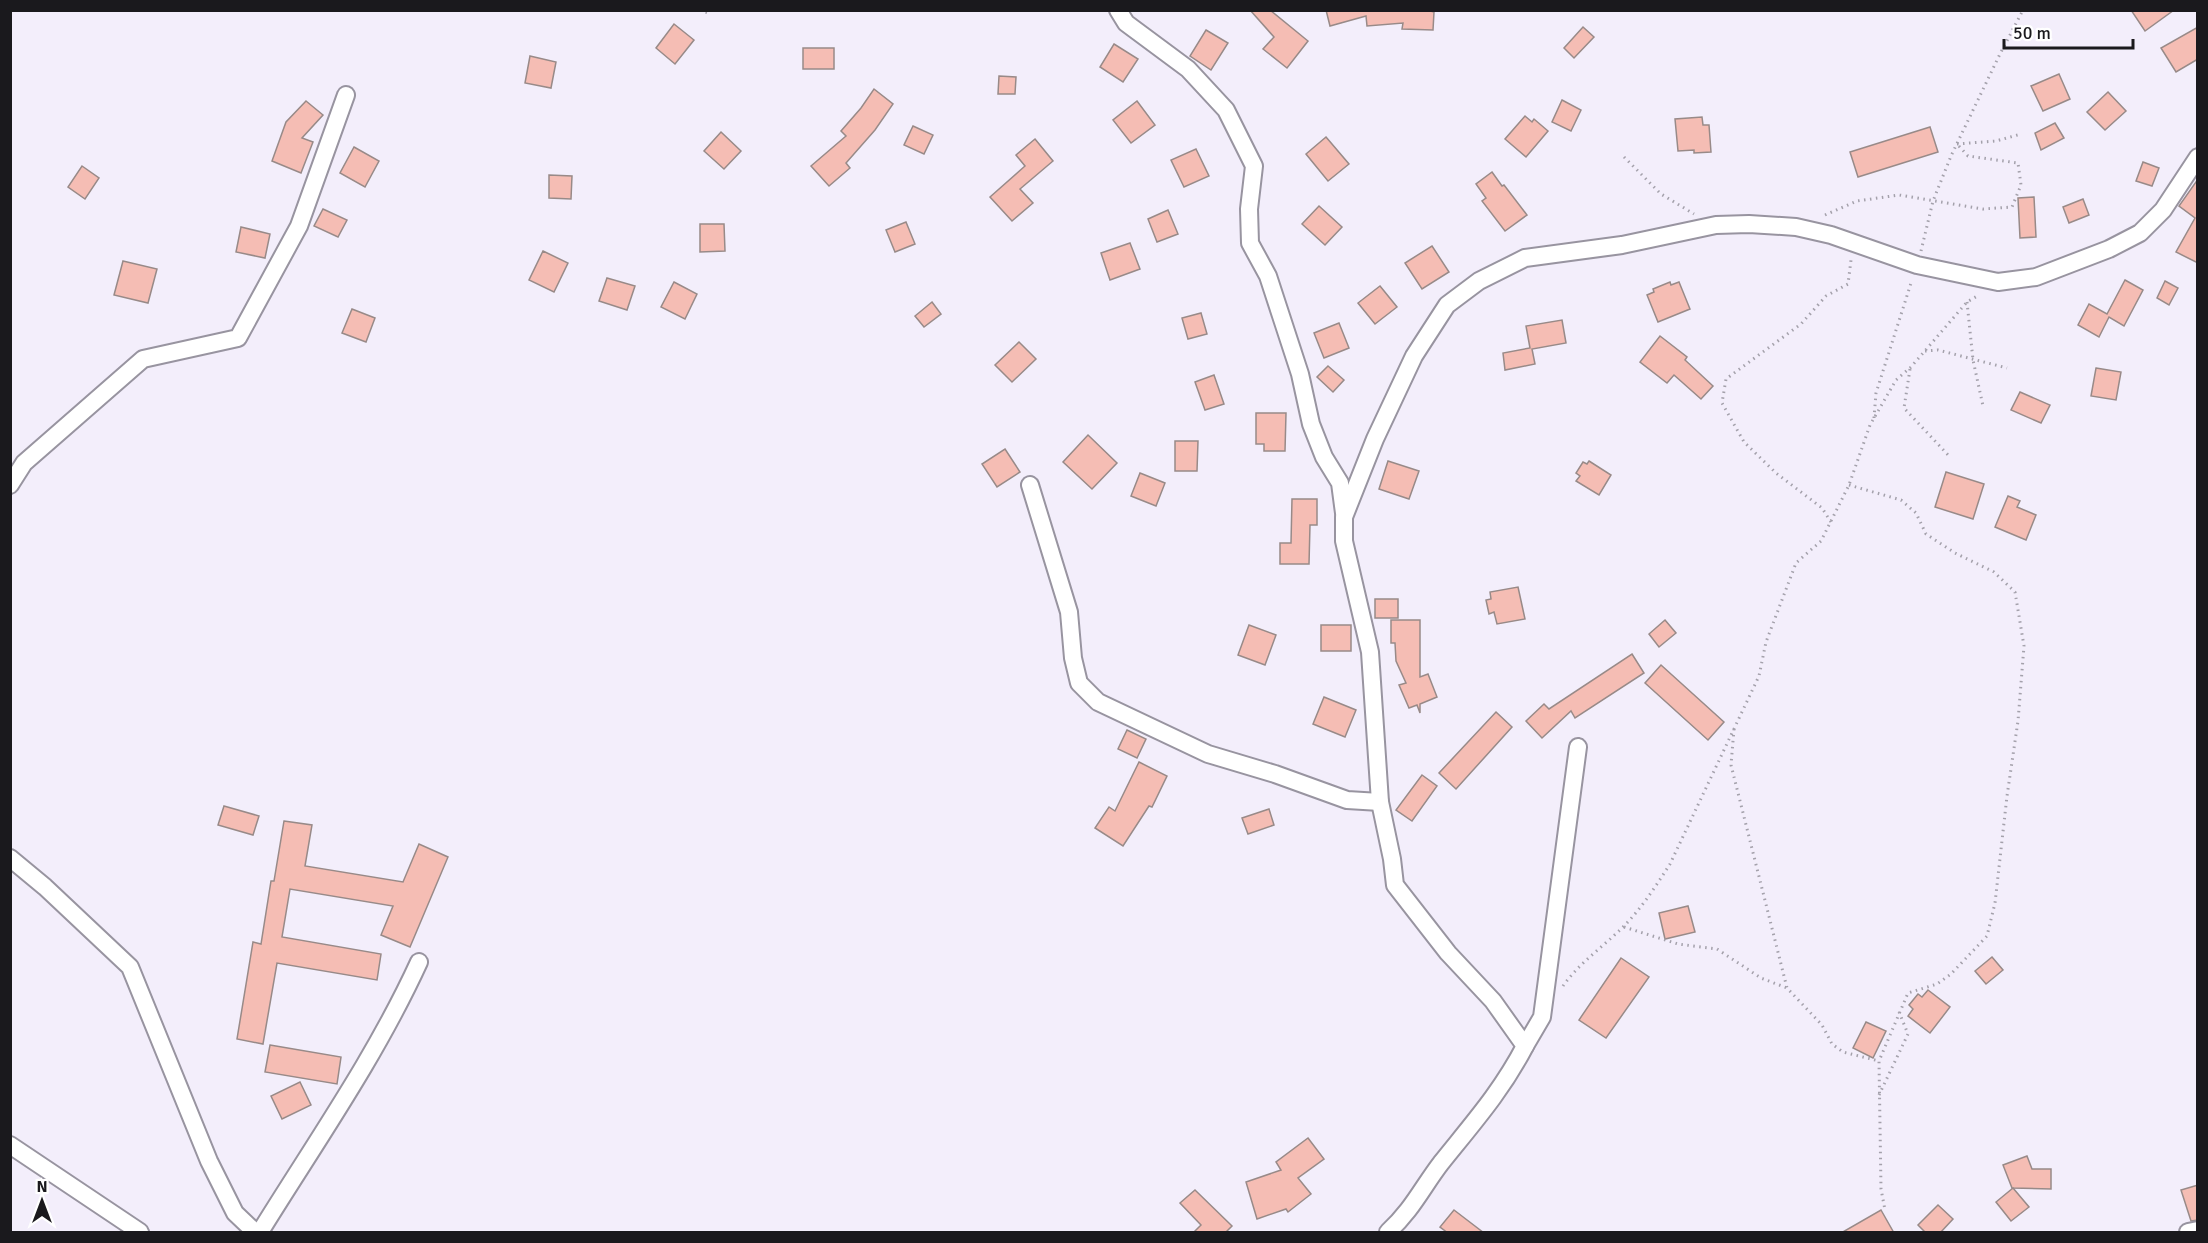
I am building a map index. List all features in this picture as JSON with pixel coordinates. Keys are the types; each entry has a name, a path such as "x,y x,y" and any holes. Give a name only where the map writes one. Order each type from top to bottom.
{"street":[{"path":"1118,10 1126,23 1188,69 1226,110 1254,166 1249,209 1250,243 1268,276 1300,374 1311,424 1324,457 1340,483 1344,541 1370,652 1380,802 1395,885 1448,953 1493,1001 1525,1046"},
{"path":"10,485 24,463 143,359 238,338 299,226 346,95"},
{"path":"1344,517 1375,439 1414,356 1448,305 1479,281 1525,258 1622,245 1716,225 1749,224 1796,227 1831,235 1917,265 1998,282 2036,277 2069,266 2140,233 2163,210 2198,157"},
{"path":"1030,484 1069,612 1073,658 1079,683 1098,702 1208,754 1275,774 1347,800 1380,802"},
{"path":"1388,1233 1406,1215 1440,1165 1509,1077 1542,1017 1578,747"},
{"path":"10,858 45,887 130,967 209,1161 235,1214 255,1233"},
{"path":"260,1233 386,1030 419,962"},
{"path":"10,1145 140,1233"},
{"path":"2188,1233 2198,1230"}],"path":[{"path":"641,10 646,10"},
{"path":"700,10 708,13"},
{"path":"1874,420 1876,393 1917,265 1933,201 1957,144 2023,10"},
{"path":"1957,144 1996,141 2021,134"},
{"path":"1796,227 1857,201 1899,195 1983,209 2012,207 2020,185 2018,163 1968,156 1957,144"},
{"path":"1624,157 1661,194 1701,220 1716,225"},
{"path":"1831,522 1822,508 1776,473 1744,442 1722,403 1726,379 1801,324 1827,296 1848,284 1853,243"},
{"path":"1561,989 1593,953 1624,927 1670,864 1759,676 1766,642 1796,564 1821,542 1849,485 1870,424 1896,380 1911,367 1967,302 1998,282"},
{"path":"1967,302 1973,360 1983,406"},
{"path":"1925,351 1938,350 2007,368"},
{"path":"1911,367 1904,408 1950,457"},
{"path":"1849,485 1901,500 1916,513 1926,534 1955,554 1994,572 2015,592 2024,646 2018,721 1995,903 1987,936 1951,974 1937,984 1908,993 1879,1061 1881,1189 1885,1210"},
{"path":"1735,727 1731,765 1788,988"},
{"path":"1624,927 1678,944 1718,949 1761,978 1788,988 1822,1025 1832,1044 1843,1053 1879,1061"},
{"path":"1878,1096 1908,1034 1899,1012"}],"building":[{"path":"1250,10 1270,10 1308,41 1287,68 1263,49 1274,37"},
{"path":"1326,10 1427,10 1434,12 1433,30 1402,29 1403,23 1367,26 1366,16 1330,26"},
{"path":"2131,10 2174,10 2145,31"},
{"path":"674,24 694,40 675,64 656,48"},
{"path":"1583,27 1594,37 1574,58 1564,48"},
{"path":"2198,27 2198,59 2176,72 2161,48"},
{"path":"1206,30 1228,43 1211,70 1190,56"},
{"path":"1114,44 1138,59 1123,82 1100,67"},
{"path":"803,48 834,48 834,69 803,69"},
{"path":"530,56 556,62 551,88 525,83"},
{"path":"2059,74 2070,99 2043,111 2031,86"},
{"path":"999,76 1016,77 1015,94 998,94"},
{"path":"874,89 893,104 875,130 846,163 850,168 829,186 811,166 846,136 841,131"},
{"path":"2108,92 2126,111 2105,130 2087,112"},
{"path":"1562,100 1581,110 1571,131 1552,122"},
{"path":"306,101 323,115 302,138 313,142 301,173 272,161 286,122"},
{"path":"1137,101 1155,125 1131,143 1113,120"},
{"path":"1525,116 1532,122 1534,119 1548,131 1526,157 1505,139"},
{"path":"1702,117 1703,125 1709,125 1711,152 1678,151 1675,119"},
{"path":"2055,123 2064,138 2041,150 2035,133"},
{"path":"913,126 933,135 924,154 904,145"},
{"path":"1930,127 1938,152 1858,177 1850,152"},
{"path":"721,132 741,151 724,169 704,151"},
{"path":"1326,137 1349,164 1328,181 1306,154"},
{"path":"1035,139 1053,161 1020,189 1033,203 1012,221 990,197 1025,166 1016,155"},
{"path":"354,147 379,161 365,187 340,173"},
{"path":"1196,149 1209,176 1184,187 1171,160"},
{"path":"2143,162 2159,168 2152,186 2136,181"},
{"path":"82,166 99,178 85,199 68,187"},
{"path":"1492,172 1527,215 1505,231 1482,201 1486,198 1476,184"},
{"path":"549,175 572,176 571,199 549,198"},
{"path":"2198,179 2198,263 2176,252 2195,218 2179,206"},
{"path":"2034,197 2036,237 2020,238 2018,198"},
{"path":"2083,199 2089,215 2069,223 2063,207"},
{"path":"1319,206 1342,227 1325,245 1302,224"},
{"path":"323,209 347,220 338,237 314,226"},
{"path":"1168,210 1178,234 1157,242 1148,219"},
{"path":"906,222 915,244 895,252 886,230"},
{"path":"700,224 724,224 725,251 700,252"},
{"path":"241,227 270,234 265,258 236,252"},
{"path":"1130,243 1140,269 1110,280 1101,253"},
{"path":"1432,246 1449,272 1422,289 1405,263"},
{"path":"543,251 568,263 554,292 529,280"},
{"path":"123,261 157,269 148,303 114,295"},
{"path":"607,278 635,286 627,310 599,301"},
{"path":"2125,280 2143,290 2124,326 2109,317 2099,337 2078,325 2089,304 2107,314"},
{"path":"2165,281 2178,288 2169,305 2157,298"},
{"path":"674,282 697,294 685,319 661,307"},
{"path":"1670,282 1671,285 1679,282 1690,309 1658,322 1647,295 1654,292 1653,289"},
{"path":"1380,286 1397,307 1375,324 1358,303"},
{"path":"932,302 941,314 924,327 915,316"},
{"path":"352,309 375,318 366,342 342,333"},
{"path":"1201,313 1207,334 1188,339 1182,318"},
{"path":"1562,320 1566,343 1532,349 1535,364 1505,370 1503,353 1530,348 1526,326"},
{"path":"1339,323 1349,348 1324,358 1314,333"},
{"path":"1660,336 1687,357 1685,360 1713,386 1701,399 1674,375 1667,383 1640,362"},
{"path":"1019,342 1036,359 1012,382 995,365"},
{"path":"1328,366 1344,380 1333,392 1317,377"},
{"path":"2096,368 2121,372 2116,400 2091,396"},
{"path":"1214,375 1224,404 1205,410 1195,382"},
{"path":"2020,392 2050,405 2041,423 2011,410"},
{"path":"1256,413 1286,413 1285,451 1264,451 1264,444 1256,444"},
{"path":"1088,435 1117,463 1092,489 1063,462"},
{"path":"1175,441 1198,441 1197,471 1175,471"},
{"path":"1005,449 1020,472 997,487 982,464"},
{"path":"1388,461 1419,471 1409,499 1379,489"},
{"path":"1589,461 1611,475 1599,495 1576,481 1580,476 1576,473 1583,462 1587,464"},
{"path":"1946,472 1984,484 1973,519 1935,507"},
{"path":"1140,473 1165,483 1156,506 1131,496"},
{"path":"2008,496 2020,501 2017,507 2036,515 2026,540 1995,527"},
{"path":"1292,499 1317,499 1317,525 1310,525 1309,564 1280,564 1280,543 1291,543"},
{"path":"1518,587 1525,619 1497,624 1494,612 1489,614 1486,600 1491,599 1490,592"},
{"path":"1375,599 1398,599 1398,618 1375,618"},
{"path":"1391,620 1420,620 1420,677 1428,674 1437,697 1420,704 1420,713 1417,705 1409,708 1399,685 1406,683 1396,661 1395,643 1391,643"},
{"path":"1665,620 1676,633 1659,647 1649,634"},
{"path":"1249,625 1276,635 1265,665 1238,655"},
{"path":"1321,625 1351,625 1351,651 1321,651"},
{"path":"1632,654 1644,673 1575,718 1571,711 1542,738 1526,721 1544,704 1549,709"},
{"path":"1661,665 1724,722 1708,740 1645,683"},
{"path":"1324,697 1356,710 1345,737 1313,724"},
{"path":"1496,712 1512,727 1456,789 1439,773"},
{"path":"1127,730 1146,739 1137,758 1118,749"},
{"path":"1139,762 1167,776 1152,807 1149,806 1123,846 1095,828 1109,807 1115,811"},
{"path":"1422,775 1437,786 1412,821 1396,810"},
{"path":"224,806 259,816 253,835 218,825"},
{"path":"1269,809 1274,825 1248,834 1242,818"},
{"path":"284,821 312,825 305,866 403,882 419,844 448,857 410,947 381,935 393,906 290,889 282,937 381,954 377,980 277,963 263,1044 237,1039 253,942 261,944"},
{"path":"1688,906 1695,932 1665,939 1659,913"},
{"path":"1992,957 2003,970 1986,984 1975,971"},
{"path":"1621,958 1649,977 1606,1038 1579,1020"},
{"path":"1928,990 1950,1007 1930,1033 1908,1016 1913,1009 1909,1005 1918,994 1922,997"},
{"path":"1866,1022 1886,1031 1873,1058 1853,1048"},
{"path":"270,1045 341,1057 337,1084 265,1072"},
{"path":"300,1082 311,1105 282,1119 271,1096"},
{"path":"1308,1138 1324,1159 1298,1178 1311,1194 1288,1212 1286,1209 1257,1219 1246,1182 1281,1170 1276,1162"},
{"path":"2027,1156 2032,1169 2051,1169 2051,1189 2012,1188 2003,1165"},
{"path":"2198,1185 2198,1220 2191,1221 2181,1190"},
{"path":"2013,1188 2029,1207 2011,1221 1996,1202"},
{"path":"1195,1190 1232,1226 1225,1233 1193,1233 1201,1225 1180,1203"},
{"path":"1938,1205 1953,1219 1940,1233 1926,1233 1918,1225"},
{"path":"1454,1210 1484,1233 1448,1233 1440,1227"},
{"path":"1881,1210 1894,1233 1841,1233"}]}
